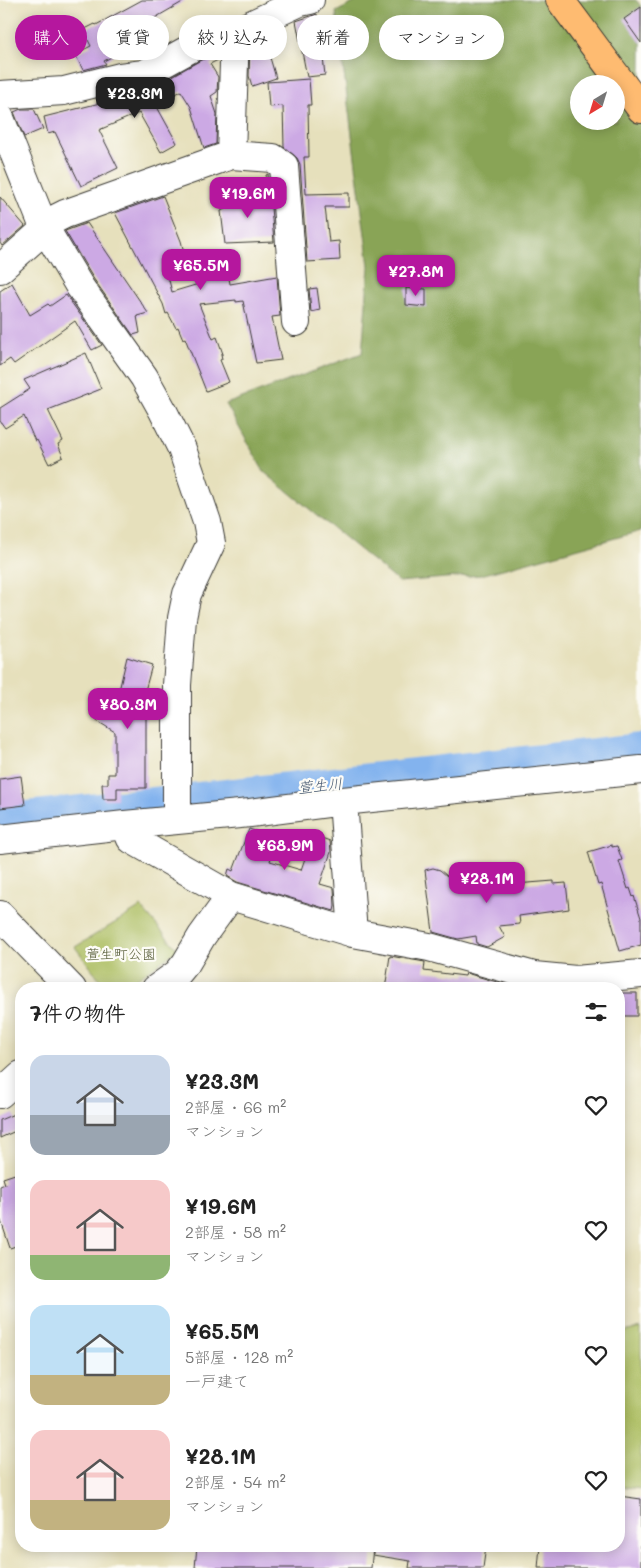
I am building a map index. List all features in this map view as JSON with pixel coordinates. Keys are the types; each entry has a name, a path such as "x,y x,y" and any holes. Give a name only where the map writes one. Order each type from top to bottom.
{"main road":[{"path":"560,0 641,110"}],"street":[{"path":"272,15 300,2 310,0"},
{"path":"0,95 64,91 120,77 144,74 179,55"},
{"path":"231,155 234,60"},
{"path":"0,118 44,227 80,287 144,377 163,411 182,449 207,522 211,543 187,594 182,618 177,685 176,805"},
{"path":"0,269 44,227 64,214 231,155 276,159 284,166 296,322"},
{"path":"0,839 125,825 176,805 250,813 343,801 641,770"},
{"path":"343,801 353,934"},
{"path":"125,825 131,840 231,896 353,934 430,947 525,974 555,979 576,980 641,974"},
{"path":"166,982 182,968 231,896"},
{"path":"0,915 65,982"},
{"path":"0,1094 15,1080"}],"green space":[{"path":"359,0 636,0 641,6 641,531 481,575 399,582 264,472 226,404 362,353 369,266 342,60 369,60 369,15 336,15 336,12"},
{"name":"萱生町公園","path":"141,907 178,950 132,982 102,982 75,947"},
{"path":"641,1328 641,1489 625,1487 625,1332"}],"building":[{"path":"142,0 186,0 160,15 114,15"},
{"path":"641,7 641,43 624,19"},
{"path":"96,25 97,60 106,60 104,61 106,64 83,70 78,60 87,60 87,48 91,46 87,38 87,28"},
{"path":"201,60 218,60 210,64 218,77 217,92 211,96 217,114 216,144 204,148 191,107 181,91 156,105 177,143 161,152 139,113 99,130 118,168 81,186 55,132 48,134 44,117 100,103 98,99 151,88"},
{"path":"249,60 271,60 276,78 252,86 249,76"},
{"path":"304,60 323,60 325,75 307,77"},
{"path":"309,79 311,105 308,105 309,157 304,157 306,194 349,193 349,207 325,207 329,242 339,241 340,260 307,262 300,164 297,158 284,147 283,106 269,107 267,82"},
{"path":"21,109 34,109 43,129 24,137 14,112"},
{"path":"268,174 274,242 225,244 221,211 225,209 221,196 269,193 266,175"},
{"path":"163,196 185,256 164,261 172,292 202,283 197,258 225,254 230,284 277,276 280,316 272,317 281,360 256,363 243,301 199,304 213,339 217,337 223,354 221,354 222,359 220,360 229,382 206,391 185,338 183,339 178,327 176,328 168,313 166,314 163,304 115,213"},
{"path":"0,197 25,226 2,246 0,243"},
{"path":"87,223 148,313 137,316 140,333 133,335 93,278 65,231"},
{"path":"12,283 30,315 48,304 50,306 66,295 102,345 92,350 75,321 14,364 10,359 0,366 0,291"},
{"path":"317,288 320,310 311,312 309,289"},
{"path":"406,288 426,289 426,307 406,305"},
{"path":"86,353 101,389 48,410 63,441 58,444 63,457 49,464 37,440 35,441 24,416 5,428 0,421 0,408 30,389 24,380"},
{"path":"127,657 152,665 140,709 145,709 146,718 146,788 117,788 117,799 103,799 102,784 108,784 108,774 115,774 115,732 97,721 110,699 116,703"},
{"path":"21,776 25,805 0,808 0,779"},
{"path":"249,829 269,835 265,849 273,852 270,861 301,870 313,835 330,841 331,852 320,884 334,888 334,911 237,882 227,876 229,869 233,871"},
{"path":"612,845 612,847 617,846 622,860 619,861 628,889 630,888 634,896 641,918 641,945 620,951 601,884 598,885 588,852"},
{"path":"433,868 440,870 447,876 458,875 458,879 503,874 504,883 554,881 554,884 566,883 569,909 519,916 520,924 499,926 505,937 487,947 477,944 476,936 458,939 433,932 425,870"},
{"path":"390,956 425,962 424,971 465,976 466,973 497,982 386,982"},
{"path":"625,993 637,993 637,1016 625,1016"},
{"path":"14,1114 15,1131 0,1138 0,1120"},
{"path":"15,1174 15,1246 10,1248 0,1218 0,1186 5,1184 3,1178"},
{"path":"625,1497 641,1499 641,1568 538,1568 539,1552 625,1552"},
{"path":"196,1552 373,1552 371,1568 195,1568"},
{"path":"373,1552 485,1552 483,1568 409,1568 410,1561 373,1555"}],"waterway":[{"name":"萱生川","path":"0,821 641,750"}]}
